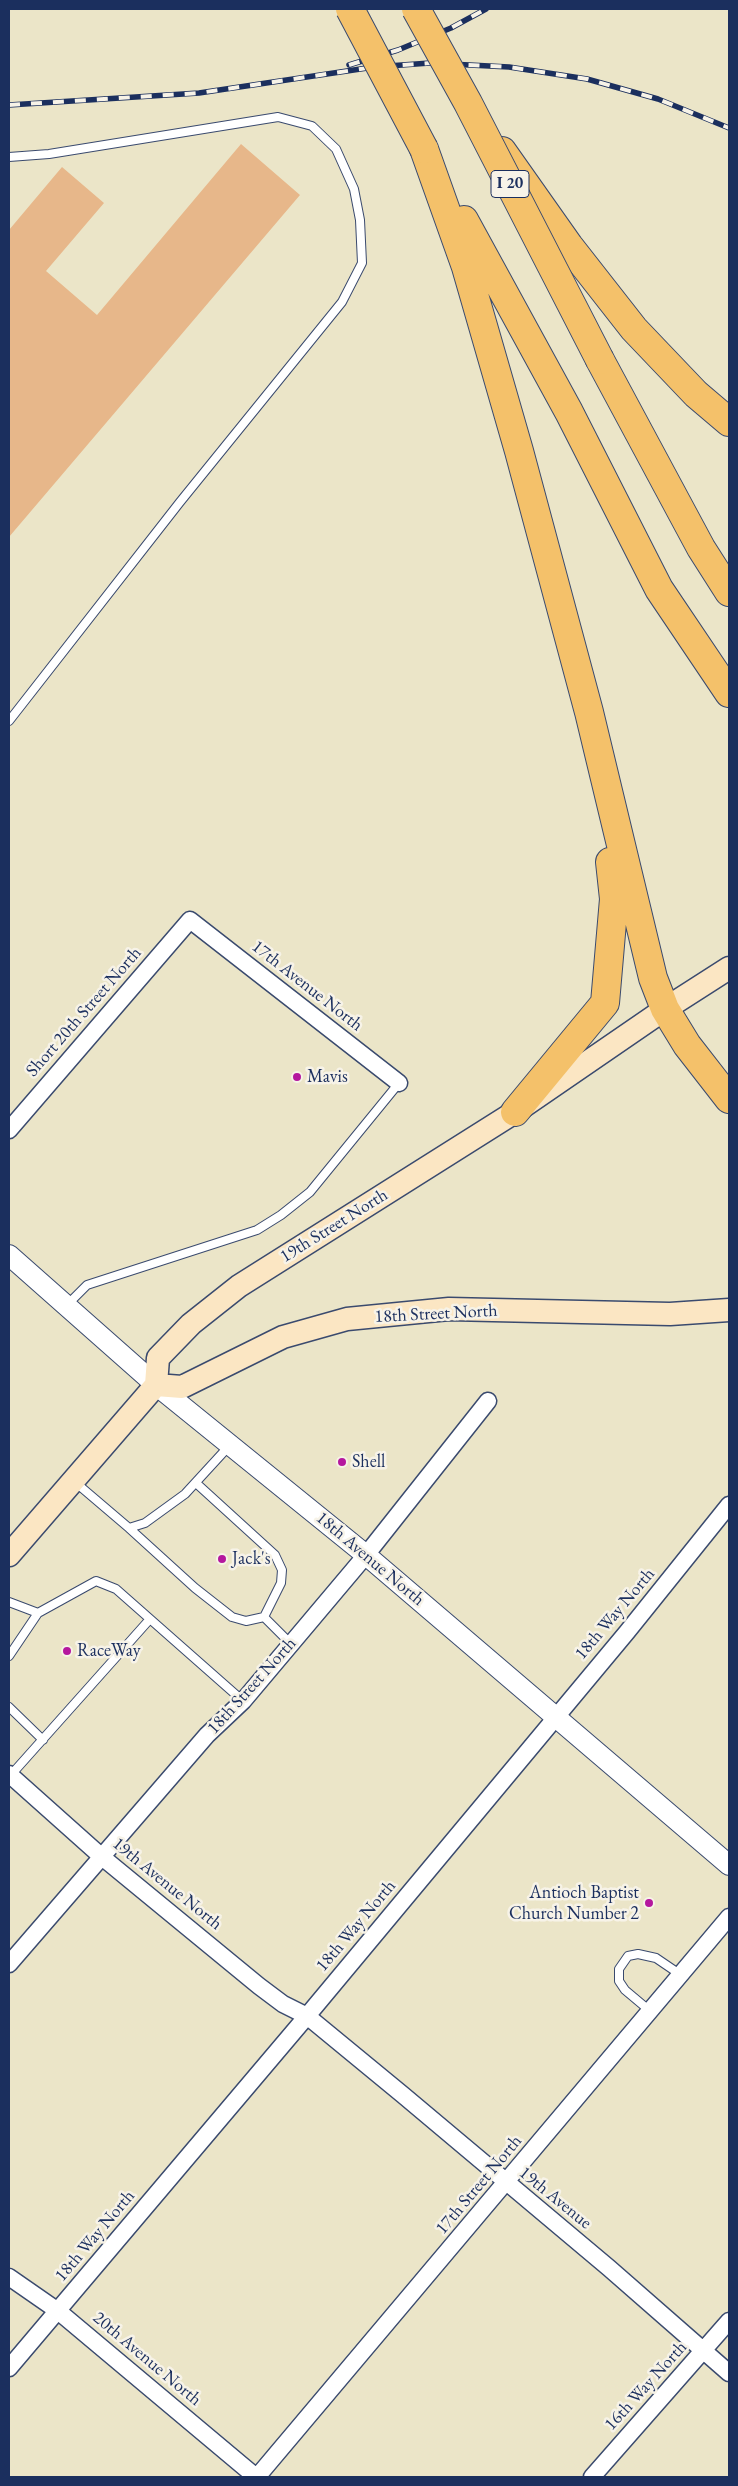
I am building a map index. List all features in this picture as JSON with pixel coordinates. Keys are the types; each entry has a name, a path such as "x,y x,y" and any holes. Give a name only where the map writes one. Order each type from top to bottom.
{"highway":[{"path":"350,9 424,149 569,412 659,589 729,693"},
{"name":"I 20","path":"416,9 468,102 600,360 701,548 729,592"},
{"path":"468,102 569,246 634,328 696,394 729,422"},
{"path":"424,149 466,267 519,451 589,712 653,978 665,1009 687,1045 729,1099"},
{"path":"515,1112 605,1003 614,899 589,712"}],"main road":[{"name":"19th Street North","path":"156,1385 158,1358 191,1324 239,1286 515,1112 665,1009 729,968"},
{"name":"18th Street North","path":"156,1385 182,1386 283,1337 347,1319 449,1310 670,1314 729,1310"},
{"path":"9,1555 156,1385"}],"street":[{"name":"17th Avenue North","path":"190,920 399,1084"},
{"name":"Short 20th Street North","path":"9,1130 190,920"},
{"name":"18th Avenue North","path":"9,1255 156,1385 366,1555 729,1865"},
{"name":"18th Street North","path":"9,1964 207,1735 243,1701 366,1555 488,1401"},
{"name":"18th Way North","path":"9,2368 307,2016 554,1717 627,1632 729,1505"},
{"name":"19th Avenue North","path":"10,1776 102,1857 272,1997 292,2010 307,2016"},
{"name":"17th Street North","path":"256,2477 681,1975 726,1926"},
{"name":"19th Avenue","path":"307,2016 609,2268 729,2373"},
{"name":"20th Avenue North","path":"9,2277 58,2311 256,2477"},
{"name":"16th Way North","path":"592,2477 704,2352 729,2321"}],"lane":[{"path":"9,157 49,154 278,117 312,126 336,149 354,189 360,220 362,263 342,302 180,502 9,721"},
{"path":"67,1305 87,1285 257,1230 281,1215 310,1192 399,1084"},
{"path":"129,1528 145,1522 185,1494 231,1444"},
{"path":"73,1481 129,1528 195,1588 232,1617 246,1620 264,1618"},
{"path":"196,1483 275,1554 282,1570 281,1583 264,1618"},
{"path":"9,1656 38,1613 96,1580 116,1589 243,1701"},
{"path":"9,1602 38,1613"},
{"path":"264,1618 291,1644"},
{"path":"10,1776 150,1619"},
{"path":"9,1707 43,1740"},
{"path":"650,2012 625,1990 619,1981 618,1969 628,1956 638,1954 656,1958 681,1975"}],"building":[{"path":"241,144 300,195 9,537 9,230 62,167 104,203 46,271 97,315"}],"railway":[{"path":"349,65 398,50 451,28 486,9"},
{"path":"9,105 199,93 374,67 430,63 509,67 587,79 658,99 729,128"}],"place":[{"name":"Mavis","path":"297,1077"},
{"name":"Shell","path":"342,1462"},
{"name":"Jack's","path":"222,1559"},
{"name":"RaceWay","path":"67,1651"},
{"name":"Antioch Baptist Church Number 2","path":"649,1903"}]}
